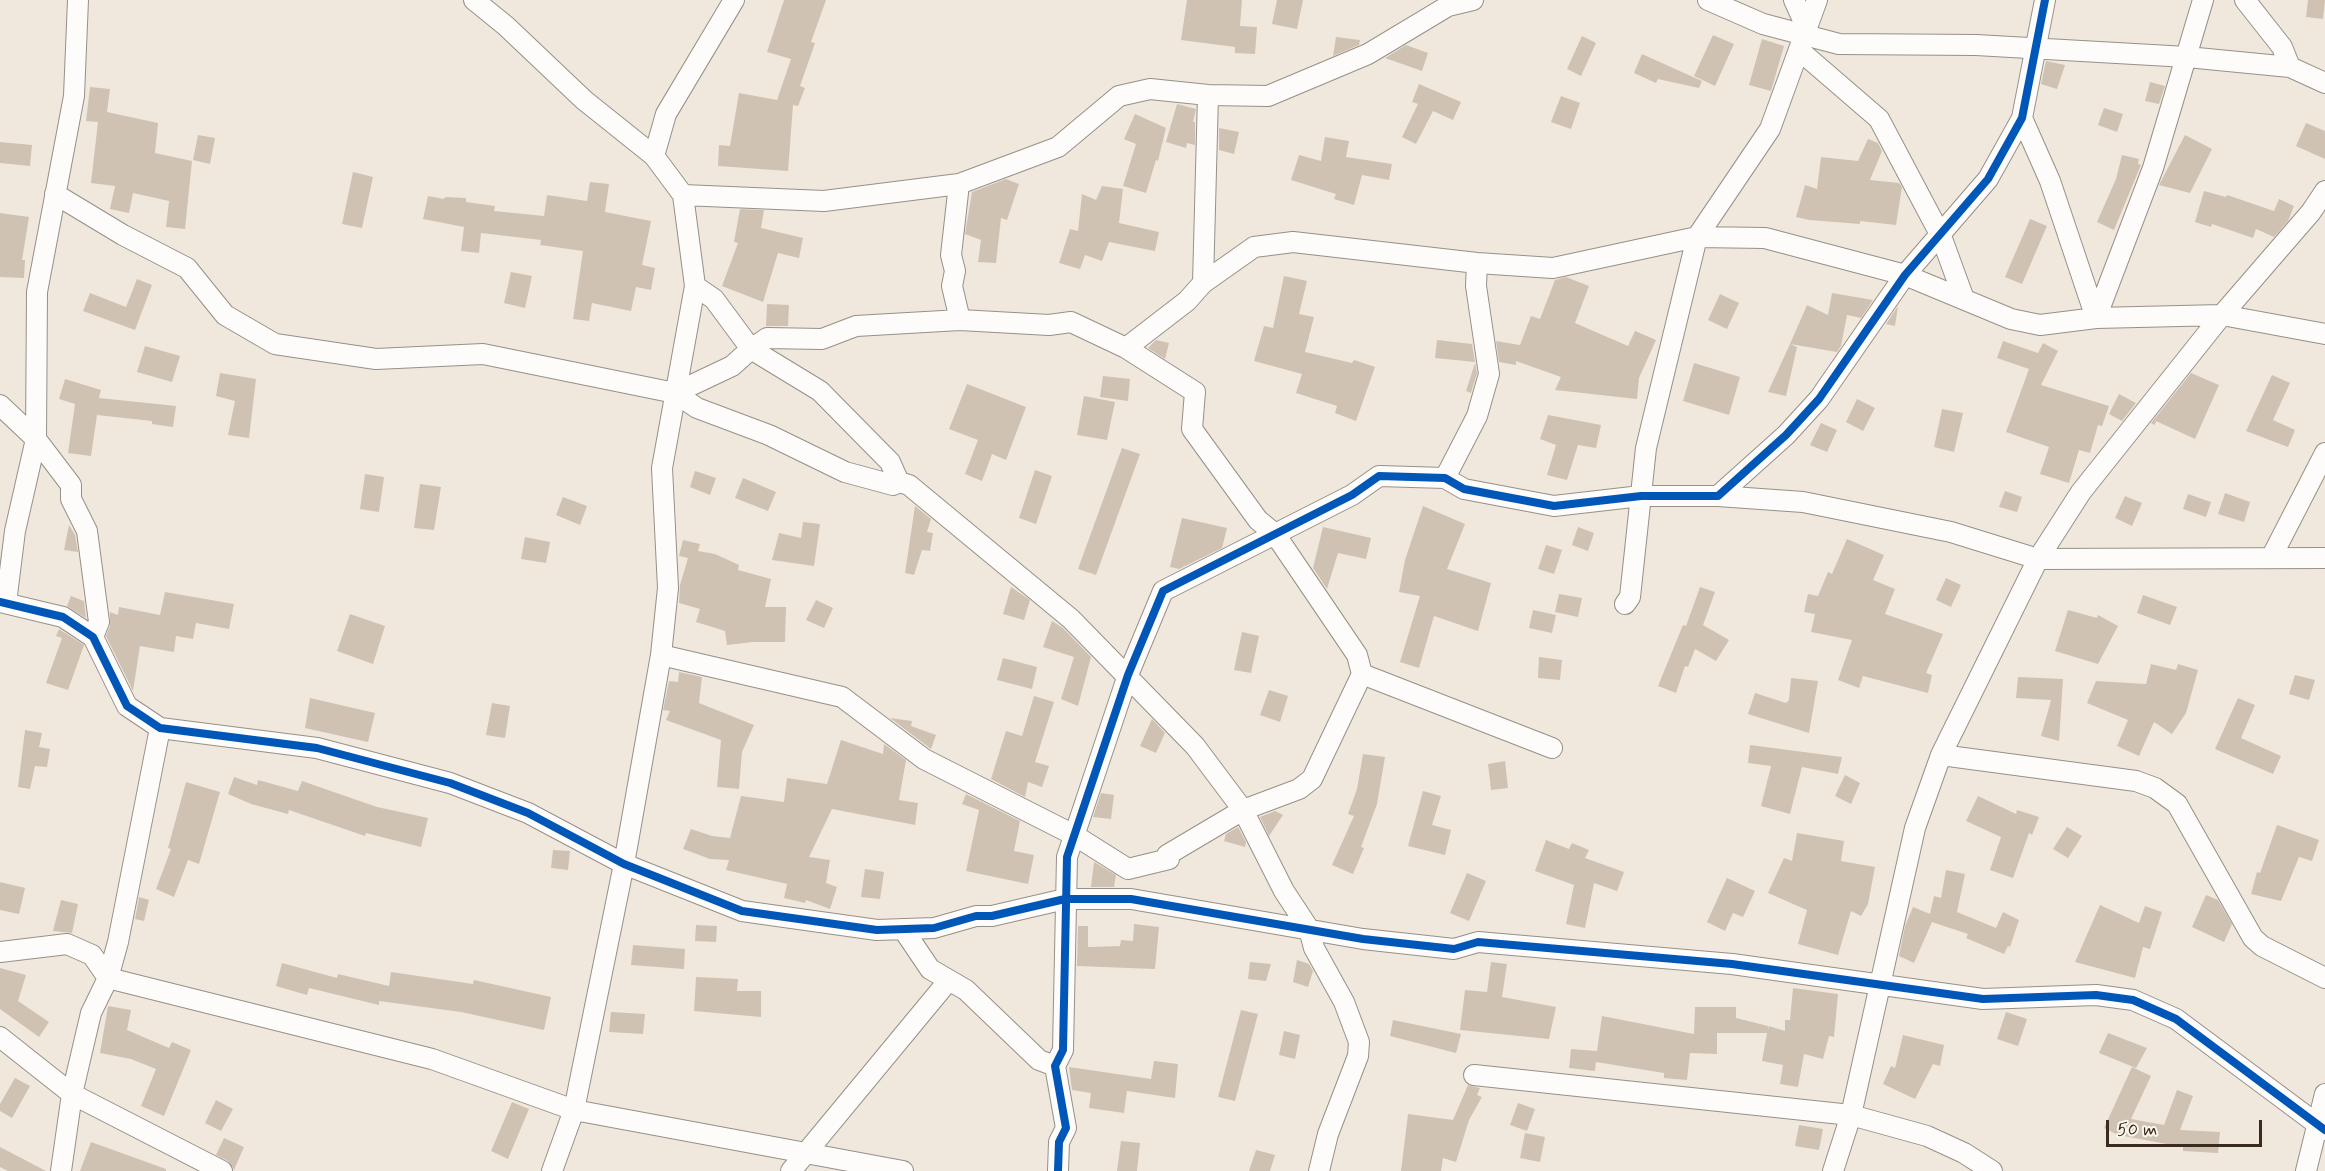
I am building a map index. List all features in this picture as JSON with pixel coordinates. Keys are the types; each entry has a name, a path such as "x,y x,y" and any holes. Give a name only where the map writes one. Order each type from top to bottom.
{"street":[{"path":"78,0 74,96 37,292 36,439 15,531 3,602 63,617 93,637 127,706 160,728 317,748 450,783 528,813 624,864 742,911 877,930 934,928 976,916 992,916 1065,899 1131,899 1363,939 1454,950 1478,942 1732,964 1983,999 2096,995 2133,1000 2176,1019 2322,1127"},
{"path":"474,0 506,26 584,100 654,156 683,195 695,286 662,468 668,588 661,656 624,864 574,1110 552,1171"},
{"path":"654,156 666,114 734,0"},
{"path":"683,195 824,201 959,184 1058,147 1119,96 1150,89 1208,95 1268,96 1368,54 1448,6 1473,0"},
{"path":"1708,0 1762,24 1804,39 1839,44 1976,45 2187,57 2290,67 2325,83"},
{"path":"1794,0 1804,39 1879,119 1941,236 1964,299"},
{"path":"1625,604 1630,597 1646,448 1697,237 1770,129 1817,0"},
{"path":"1718,496 1786,435 1819,399 1905,275 1988,179 2022,118 2045,0"},
{"path":"2096,318 2153,168 2203,0"},
{"path":"2245,0 2282,47 2290,67"},
{"path":"1203,283 1208,95"},
{"path":"2022,118 2050,181 2096,318"},
{"path":"959,184 951,255 955,271 952,286 960,320"},
{"path":"1833,1171 1851,1114 1915,828 1941,755 2038,559 2081,492 2222,315 2311,212 2325,191"},
{"path":"55,194 123,235 187,268 225,315 275,344 376,359 483,354 675,393 697,408 769,435 845,472 893,485 898,482 909,485 1071,619 1195,746 1243,810 1284,891 1309,929 1314,948 1344,1002 1359,1042 1358,1056 1328,1134 1319,1171"},
{"path":"1126,348 1187,302 1203,283 1254,247 1293,242 1477,263 1553,268 1697,237 1765,238 1905,275 2011,319 2040,325 2096,318 2222,315 2325,334"},
{"path":"1445,478 1477,416 1489,374 1476,286 1477,263"},
{"path":"695,286 714,299 752,349 820,391 890,462 898,482"},
{"path":"661,656 842,697 924,759 1074,835 1128,869 1169,859 1167,855 1243,810 1299,789 1312,779 1362,674 1357,655 1275,534 1258,520 1192,429 1196,392 1126,348 1071,322 1049,325 960,320 856,326 822,339 767,338 732,366 675,393"},
{"path":"0,405 36,439 71,485 71,499 87,531 99,622 93,637"},
{"path":"2272,556 2325,453"},
{"path":"1058,1171 1059,1143 1066,1128 1055,1066 1063,1050 1067,857 1128,675 1163,591 1352,495 1380,476 1445,478 1464,489 1554,506 1641,496 1718,496 1803,502 1951,532 2038,559 2272,556 2325,558"},
{"path":"1362,674 1552,748"},
{"path":"62,1171 72,1094 91,1012 108,978 160,728"},
{"path":"1941,755 2136,781 2155,788 2177,804 2253,939 2262,946 2325,978"},
{"path":"903,929 930,969 966,990 1039,1060 1055,1066"},
{"path":"0,952 67,944 92,955 108,978 432,1059 574,1110 903,1171"},
{"path":"791,1171 949,980"},
{"path":"0,1036 72,1094 222,1171"},
{"path":"1474,1075 1851,1114 1927,1136 1964,1153 1992,1171"},
{"path":"2306,1171 2322,1127 2325,1094"}],"building":[{"path":"784,0 826,0 811,42 815,43 800,86 805,88 798,106 793,105 788,171 718,166 719,145 730,146 739,93 777,100 791,59 767,52"},
{"path":"1187,0 1242,0 1240,26 1257,27 1255,54 1235,53 1235,47 1181,40"},
{"path":"1277,0 1303,0 1297,29 1272,24"},
{"path":"2308,0 2325,0 2323,19 2306,17"},
{"path":"1713,35 1734,44 1715,86 1694,76"},
{"path":"1582,36 1596,43 1581,76 1567,69"},
{"path":"1336,37 1360,40 1359,45 1333,56"},
{"path":"1762,39 1784,46 1771,91 1749,85"},
{"path":"1406,45 1428,53 1422,71 1385,58"},
{"path":"1642,54 1702,81 1699,88 1658,79 1656,83 1634,73"},
{"path":"2046,61 2065,65 2057,89 2041,84"},
{"path":"2150,82 2165,86 2159,104 2145,101"},
{"path":"1419,84 1461,102 1453,120 1433,111 1416,144 1402,137 1418,104 1412,102"},
{"path":"90,87 110,89 107,112 158,123 155,153 192,161 185,229 166,227 169,201 133,193 129,213 110,209 115,186 91,183 98,122 86,121"},
{"path":"1561,96 1580,103 1571,129 1551,122"},
{"path":"1177,104 1196,109 1193,122 1195,122 1195,145 1187,143 1186,148 1166,142"},
{"path":"2104,108 2123,114 2117,132 2098,125"},
{"path":"1135,114 1166,128 1158,161 1156,160 1146,193 1123,186 1136,144 1124,139"},
{"path":"2306,123 2325,131 2325,159 2296,146"},
{"path":"1219,128 1239,132 1234,154 1219,150"},
{"path":"198,135 215,138 210,164 193,160"},
{"path":"2185,135 2212,149 2190,193 2159,185"},
{"path":"1325,137 1349,141 1346,157 1392,164 1389,180 1362,175 1354,205 1334,199 1336,194 1291,180 1299,155 1321,161"},
{"path":"1868,139 1878,143 1882,151 1870,180 1899,183 1902,187 1896,225 1860,221 1860,224 1809,220 1796,217 1805,185 1817,189 1821,157 1858,161"},
{"path":"0,142 32,145 30,166 0,163"},
{"path":"2122,155 2139,159 2138,164 2141,165 2114,230 2097,222 2116,179"},
{"path":"353,172 373,177 362,228 342,224"},
{"path":"1006,179 1019,184 1007,220 1001,218 996,263 978,262 981,240 965,234 972,192"},
{"path":"590,182 609,184 605,212 651,221 642,265 655,268 651,290 636,287 631,311 592,303 589,321 573,319 583,251 540,245 541,240 481,233 479,253 461,251 464,227 423,219 428,196 444,199 445,197 466,198 466,202 495,206 494,211 544,216 547,195 587,201"},
{"path":"1102,186 1123,189 1119,223 1159,232 1155,251 1109,242 1102,261 1085,255 1080,269 1059,263 1070,229 1078,231 1082,194 1096,200"},
{"path":"2204,191 2226,197 2227,195 2274,211 2279,199 2294,206 2288,221 2274,237 2256,229 2253,238 2212,224 2211,227 2195,222"},
{"path":"740,209 764,210 761,228 803,238 799,258 778,253 763,302 722,286 738,243 734,242"},
{"path":"0,213 29,217 22,260 25,260 24,278 0,277"},
{"path":"2030,219 2047,226 2022,284 2005,277"},
{"path":"511,272 532,276 525,308 504,303"},
{"path":"1284,276 1307,281 1299,314 1314,317 1305,352 1352,363 1354,360 1375,367 1356,421 1335,413 1337,406 1296,393 1302,374 1254,361 1264,326 1273,328"},
{"path":"1566,277 1589,286 1575,323 1628,346 1635,331 1656,340 1639,378 1637,399 1555,390 1561,377 1516,361 1516,365 1499,362 1496,341 1520,345 1531,316 1540,319 1555,280"},
{"path":"137,279 152,285 135,330 83,311 90,293 126,307"},
{"path":"1832,293 1873,300 1861,318 1847,315 1841,346 1837,352 1790,344 1807,305 1828,315"},
{"path":"1720,294 1739,303 1727,329 1708,320"},
{"path":"767,304 789,305 788,326 766,326"},
{"path":"1898,306 1895,326 1886,324"},
{"path":"1156,340 1169,343 1165,359 1148,348"},
{"path":"1437,340 1472,344 1475,362 1435,358"},
{"path":"2003,341 2038,353 2043,343 2058,351 2041,385 2109,406 2102,426 2098,425 2090,453 2079,450 2069,483 2040,474 2049,447 2006,432 2029,369 1997,358"},
{"path":"1790,344 1797,347 1786,396 1768,392"},
{"path":"145,346 180,356 172,382 137,372"},
{"path":"1475,363 1477,373 1471,393 1466,391"},
{"path":"1694,363 1740,377 1729,415 1683,401"},
{"path":"220,373 256,379 249,438 228,435 235,401 216,396"},
{"path":"2191,373 2219,385 2195,439 2156,421 2155,425 2151,423"},
{"path":"2272,375 2290,383 2273,420 2295,430 2288,447 2246,431"},
{"path":"1103,376 1130,379 1128,401 1100,397"},
{"path":"65,379 101,390 99,398 176,406 173,427 152,424 152,421 97,415 91,456 68,453 75,404 59,399"},
{"path":"967,384 1026,407 1006,460 992,454 982,481 965,474 978,440 949,429"},
{"path":"2119,394 2136,403 2122,421 2109,414"},
{"path":"1084,396 1115,402 1107,440 1077,435"},
{"path":"1857,399 1875,408 1863,431 1846,422"},
{"path":"1942,409 1963,413 1954,452 1934,447"},
{"path":"1548,415 1601,425 1596,448 1578,445 1567,480 1547,475 1556,445 1540,439"},
{"path":"1821,423 1837,430 1827,452 1810,445"},
{"path":"1122,448 1140,454 1096,575 1078,569"},
{"path":"1035,470 1052,476 1036,524 1019,518"},
{"path":"695,471 716,478 710,495 690,487"},
{"path":"365,474 384,477 379,512 360,509"},
{"path":"743,478 776,492 768,511 735,498"},
{"path":"420,484 441,487 434,530 414,528"},
{"path":"2005,491 2022,497 2017,512 1999,507"},
{"path":"2225,493 2250,502 2244,522 2218,514"},
{"path":"2188,494 2211,502 2206,517 2183,509"},
{"path":"2125,496 2142,503 2132,526 2115,518"},
{"path":"563,497 587,506 580,525 556,515"},
{"path":"915,506 931,519 927,532 933,533 930,551 922,550 914,575 905,573"},
{"path":"1423,506 1465,524 1447,569 1491,583 1478,631 1434,616 1419,668 1400,662 1420,596 1399,592 1405,560"},
{"path":"1182,518 1227,528 1222,548 1179,569 1170,567"},
{"path":"803,522 820,524 814,566 772,560 779,533 801,538"},
{"path":"69,525 75,535 78,552 64,550"},
{"path":"1323,527 1371,538 1366,559 1338,553 1327,589 1313,568"},
{"path":"1578,527 1594,533 1588,551 1572,545"},
{"path":"525,537 550,542 546,563 521,559"},
{"path":"1847,539 1884,555 1873,580 1895,589 1885,614 1943,634 1926,673 1932,675 1928,693 1863,676 1859,688 1838,680 1852,640 1811,632 1815,614 1804,612 1808,594 1818,596 1828,572 1832,574"},
{"path":"683,540 700,544 698,551 715,554 739,565 738,570 771,579 765,607 786,607 785,642 727,645 725,631 696,622 700,609 679,603 680,585 688,558 679,556"},
{"path":"1546,545 1562,550 1554,574 1538,569"},
{"path":"1946,578 1961,585 1951,607 1936,600"},
{"path":"1011,587 1030,600 1024,620 1003,614"},
{"path":"1700,587 1715,592 1703,625 1729,640 1716,661 1695,649 1688,667 1685,666 1676,693 1658,686 1683,625 1686,626"},
{"path":"165,592 234,604 229,629 196,623 193,639 176,636 174,652 140,646 133,691 106,636 110,626 110,612 118,615 119,607 160,615"},
{"path":"1559,594 1582,598 1578,617 1555,612"},
{"path":"2143,595 2177,607 2170,625 2137,613"},
{"path":"71,596 84,601 86,618 67,606"},
{"path":"816,600 833,608 824,628 806,620"},
{"path":"1533,610 1556,615 1552,633 1529,628"},
{"path":"2068,610 2097,618 2098,615 2118,626 2098,664 2055,651"},
{"path":"350,614 385,626 373,664 337,651"},
{"path":"1052,621 1063,628 1091,657 1078,706 1061,699 1074,657 1043,647"},
{"path":"59,629 84,645 68,690 46,683 62,638 56,636"},
{"path":"1242,632 1259,636 1251,673 1234,670"},
{"path":"1539,657 1562,660 1560,680 1538,678"},
{"path":"1003,658 1037,667 1032,689 997,680"},
{"path":"2151,664 2176,670 2178,664 2198,670 2186,713 2172,734 2154,722 2139,756 2117,746 2128,720 2087,703 2096,681 2146,684"},
{"path":"679,672 702,677 699,703 754,725 742,752 739,789 717,787 721,740 666,720 670,711 663,710 669,681 678,682"},
{"path":"2295,675 2315,680 2309,700 2289,694"},
{"path":"2018,677 2063,679 2059,741 2041,736 2051,700 2016,698"},
{"path":"1791,678 1818,681 1809,733 1748,714 1755,693 1786,703 1789,700"},
{"path":"1269,690 1288,696 1280,722 1260,715"},
{"path":"1034,696 1054,702 1035,762 1049,766 1042,787 1028,782 1025,797 991,779 1006,731 1022,736"},
{"path":"310,698 375,713 368,742 305,728"},
{"path":"2238,698 2255,705 2241,738 2281,756 2273,774 2215,749"},
{"path":"492,703 510,706 505,738 486,735"},
{"path":"890,718 912,721 911,726 936,735 931,749"},
{"path":"1152,719 1165,733 1156,753 1140,746"},
{"path":"25,730 42,733 39,747 50,749 47,767 35,766 30,789 18,787"},
{"path":"841,740 883,754 884,744 906,760 899,800 918,803 915,825 832,809 809,857 830,860 826,883 837,887 830,909 806,900 805,903 784,898 787,884 726,870 729,860 710,859 683,849 691,829 712,836 730,838 741,796 784,802 787,778 827,784"},
{"path":"1750,745 1842,757 1838,774 1802,767 1790,814 1761,806 1771,766 1748,763"},
{"path":"1363,754 1385,757 1377,804 1361,847 1364,848 1353,874 1332,865 1354,816 1348,814 1357,789"},
{"path":"1505,761 1508,788 1491,790 1488,764"},
{"path":"1845,775 1860,783 1851,804 1835,796"},
{"path":"234,777 257,785 258,780 298,791 302,781 377,807 428,818 421,847 366,833 365,836 289,810 288,814 251,804 228,794"},
{"path":"186,782 220,792 199,864 188,860 174,897 156,889 171,849 168,848"},
{"path":"1423,791 1441,796 1432,825 1451,830 1445,855 1408,846"},
{"path":"1101,793 1114,795 1111,819 1093,817"},
{"path":"966,794 1020,821 1014,851 1034,855 1028,884 966,871 979,810 962,804"},
{"path":"1978,796 2016,814 2017,810 2039,817 2032,835 2029,833 2013,878 1990,870 2001,837 1966,821"},
{"path":"1275,811 1283,815 1269,836 1260,817"},
{"path":"2277,825 2319,840 2312,861 2299,857 2281,901 2251,894 2257,872 2260,873"},
{"path":"1238,827 1246,842 1245,847 1224,841 1226,834"},
{"path":"2067,827 2082,836 2068,858 2053,849"},
{"path":"1797,833 1844,841 1841,861 1875,867 1868,904 1861,916 1851,911 1838,955 1798,944 1807,910 1768,893 1784,858 1792,861"},
{"path":"1546,840 1569,849 1572,843 1589,850 1585,858 1624,872 1617,891 1594,883 1585,928 1566,924 1574,885 1535,871"},
{"path":"553,850 570,851 568,870 551,868"},
{"path":"1094,862 1116,875 1114,887 1091,887"},
{"path":"865,869 884,872 880,899 861,897"},
{"path":"1946,870 1965,874 1957,912 1996,928 2003,912 2019,920 2010,947 2008,946 2004,954 1966,938 1968,934 1932,922 1914,963 1899,956 1905,926 1913,907 1930,914 1934,896 1941,898"},
{"path":"1467,873 1486,881 1469,921 1450,913"},
{"path":"1727,878 1755,891 1743,917 1733,913 1725,931 1707,922"},
{"path":"0,882 25,888 19,914 0,910"},
{"path":"2206,895 2218,900 2232,924 2224,942 2192,927"},
{"path":"139,897 149,900 144,921 135,919"},
{"path":"61,900 78,904 72,933 53,931"},
{"path":"2100,905 2139,923 2145,906 2162,912 2150,949 2143,947 2135,978 2075,962"},
{"path":"1134,924 1159,927 1155,969 1077,966 1078,926 1088,926 1088,947 1120,946 1121,940 1133,941"},
{"path":"696,925 717,926 716,942 695,941"},
{"path":"633,945 685,949 684,969 631,965"},
{"path":"1297,960 1309,964 1313,971 1308,987 1293,982"},
{"path":"1250,962 1271,964 1266,981 1248,979"},
{"path":"1491,962 1507,964 1502,997 1556,1007 1549,1039 1460,1030 1465,990 1487,992"},
{"path":"282,963 337,978 338,974 389,986 391,972 473,984 474,980 551,997 544,1030 461,1012 379,1001 379,1005 309,988 307,995 276,986"},
{"path":"0,968 26,975 18,1001 49,1022 39,1037 0,1009"},
{"path":"696,977 738,979 737,991 761,991 761,1017 694,1011"},
{"path":"1793,988 1838,994 1834,1037 1829,1036 1823,1059 1804,1054 1798,1087 1780,1084 1783,1065 1762,1061 1767,1033 1717,1033 1717,1054 1690,1053 1687,1080 1664,1078 1664,1073 1596,1062 1595,1071 1569,1068 1571,1049 1597,1051 1602,1016 1694,1034 1695,1007 1736,1007 1736,1018 1768,1026 1768,1029 1769,1026 1785,1031 1785,1020 1790,1020"},
{"path":"108,1006 131,1010 127,1030 169,1048 172,1042 191,1050 164,1116 141,1106 156,1069 131,1059 100,1053"},
{"path":"1241,1010 1258,1014 1235,1101 1218,1097"},
{"path":"611,1012 645,1014 643,1034 609,1032"},
{"path":"2006,1012 2027,1019 2018,1046 1997,1039"},
{"path":"1393,1020 1461,1034 1456,1053 1390,1036"},
{"path":"1284,1031 1300,1035 1295,1059 1279,1055"},
{"path":"2108,1033 2147,1048 2136,1068 2099,1053"},
{"path":"1903,1035 1944,1045 1940,1066 1933,1064 1915,1099 1883,1084 1891,1066 1895,1068"},
{"path":"1154,1061 1178,1064 1175,1098 1127,1091 1124,1113 1089,1108 1091,1093 1072,1090 1069,1067 1151,1079"},
{"path":"2132,1067 2151,1076 2131,1119 2164,1125 2177,1090 2193,1096 2180,1130 2220,1132 2218,1153 2183,1151 2183,1147 2118,1135 2104,1128"},
{"path":"15,1078 30,1086 12,1118 0,1111 0,1104"},
{"path":"1468,1085 1480,1088 1477,1095 1482,1097 1469,1120 1456,1162 1443,1158 1441,1171 1401,1171 1408,1114 1453,1120"},
{"path":"216,1100 233,1109 221,1131 205,1123"},
{"path":"512,1102 529,1109 508,1159 491,1151"},
{"path":"1518,1103 1535,1109 1527,1131 1510,1125"},
{"path":"1799,1125 1823,1129 1819,1150 1795,1146"},
{"path":"1525,1133 1545,1137 1540,1162 1520,1158"},
{"path":"224,1138 244,1147 234,1170 228,1161 216,1155"},
{"path":"1121,1141 1140,1143 1137,1171 1117,1171"},
{"path":"91,1142 166,1169 166,1171 80,1171"},
{"path":"0,1147 46,1171 8,1171 0,1167"},
{"path":"1256,1150 1275,1155 1270,1171 1249,1171"}],"cycle path":[{"path":"1058,1171 1059,1142 1066,1128 1055,1066 1063,1050 1067,857 1128,675 1163,591 1352,495 1379,476 1445,478 1464,489 1554,506 1641,496 1718,496 1786,435 1819,399 1905,275 1988,179 2022,118 2045,0"},
{"path":"0,602 63,617 93,637 127,706 160,728 317,748 450,783 528,813 624,864 742,911 877,930 934,928 976,916 992,916 1065,899 1131,899 1363,939 1454,949 1478,942 1732,964 1983,999 2096,995 2133,1000 2176,1019 2325,1130"}]}
